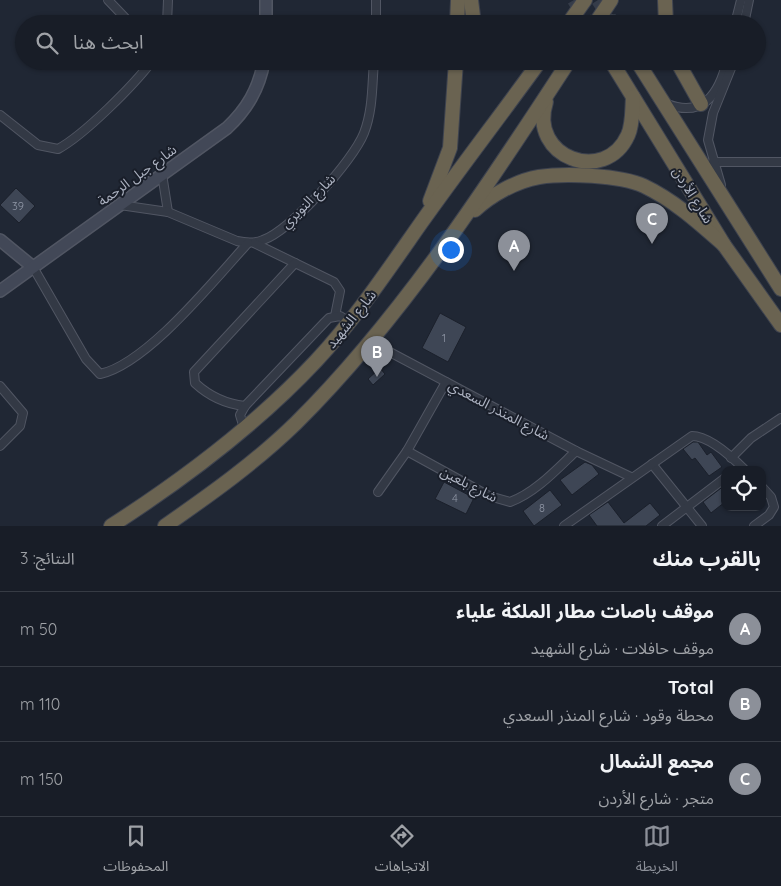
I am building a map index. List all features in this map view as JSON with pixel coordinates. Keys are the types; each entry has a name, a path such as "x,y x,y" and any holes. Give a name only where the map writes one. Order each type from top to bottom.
{"highway":[{"path":"457,15 458,0"},
{"path":"471,0 473,15"},
{"path":"574,15 585,0"},
{"path":"601,15 611,0"},
{"path":"665,0 666,15"},
{"path":"421,223 449,156 455,70"},
{"name":"شارع الشهيد","path":"110,526 180,478 244,428 300,378 350,322 397,260 421,223 533,70"},
{"name":"شارع الشهيد","path":"165,526 223,486 276,442 330,387 405,298 508,155 563,70"},
{"name":"شارع الأردن","path":"617,70 724,245 781,325"},
{"name":"شارع الأردن","path":"642,70 781,289"},
{"path":"682,70 701,104"},
{"path":"560,75 544,108 544,128 554,148 574,160 594,162 621,146 631,124 633,96"},
{"path":"450,236 480,205 498,193 538,177 567,176 596,177 642,185 686,211 724,245"}],"street":[{"path":"108,0 122,15"},
{"path":"167,15 168,0"},
{"path":"266,0 266,15"},
{"path":"376,0 376,15"},
{"path":"737,15 741,0"},
{"path":"746,15 749,0"},
{"path":"0,115 38,145 58,149 99,116 144,70"},
{"name":"شارع جبل الرحمة","path":"0,291 227,128 239,116 257,89 262,70"},
{"name":"شارع النويري","path":"251,243 272,236 298,215 345,164 360,143 369,120 373,70"},
{"path":"662,102 680,109 691,109 701,104 710,98 717,89 724,70"},
{"path":"729,208 713,162 708,140 713,113 730,70"},
{"path":"701,104 713,113"},
{"path":"713,162 781,162"},
{"path":"162,174 168,212"},
{"path":"120,205 168,212 237,241 251,243 295,263 338,286 340,296 336,305 335,316"},
{"path":"0,240 33,268 86,359 100,374 114,371 157,341 251,243"},
{"path":"245,406 228,403 212,396 195,383 194,372 295,263"},
{"path":"244,428 240,416 245,406 325,322 335,316 340,316 350,322"},
{"name":"شارع المنذر السعدي","path":"369,341 576,451 631,477"},
{"path":"378,492 407,452 446,382"},
{"path":"0,386 24,414 20,426 0,446"},
{"path":"732,458 751,438 781,418"},
{"path":"567,525 689,437 702,439 732,458 739,466"},
{"name":"شارع بلعين","path":"407,452 489,496 510,502 546,478 576,451"},
{"path":"652,464 702,526"},
{"path":"662,526 721,481"},
{"path":"754,526 769,515 774,507 771,497 766,491"}],"building":[{"path":"16,188 35,206 19,223 0,205"},
{"path":"440,313 466,327 448,362 422,348"},
{"path":"380,368 385,374 373,385 368,379"},
{"path":"693,442 698,442 707,455 711,452 721,468 709,476 695,458 692,460 683,449"},
{"path":"585,462 592,465 599,474 572,495 560,480"},
{"path":"444,482 474,498 466,514 435,499"},
{"path":"721,488 721,505 711,513 703,502"},
{"path":"550,490 562,505 534,526 523,511"},
{"path":"608,502 624,523 650,503 660,515 646,526 597,526 589,515"}],"tunnel":[{"path":"574,0 583,15"},
{"path":"598,0 608,15"}],"place":[{"name":"مجمع الشمال","path":"652,244"},
{"name":"موقف باصات مطار الملكة علياء","path":"514,271"},
{"name":"Total","path":"377,377"}]}
